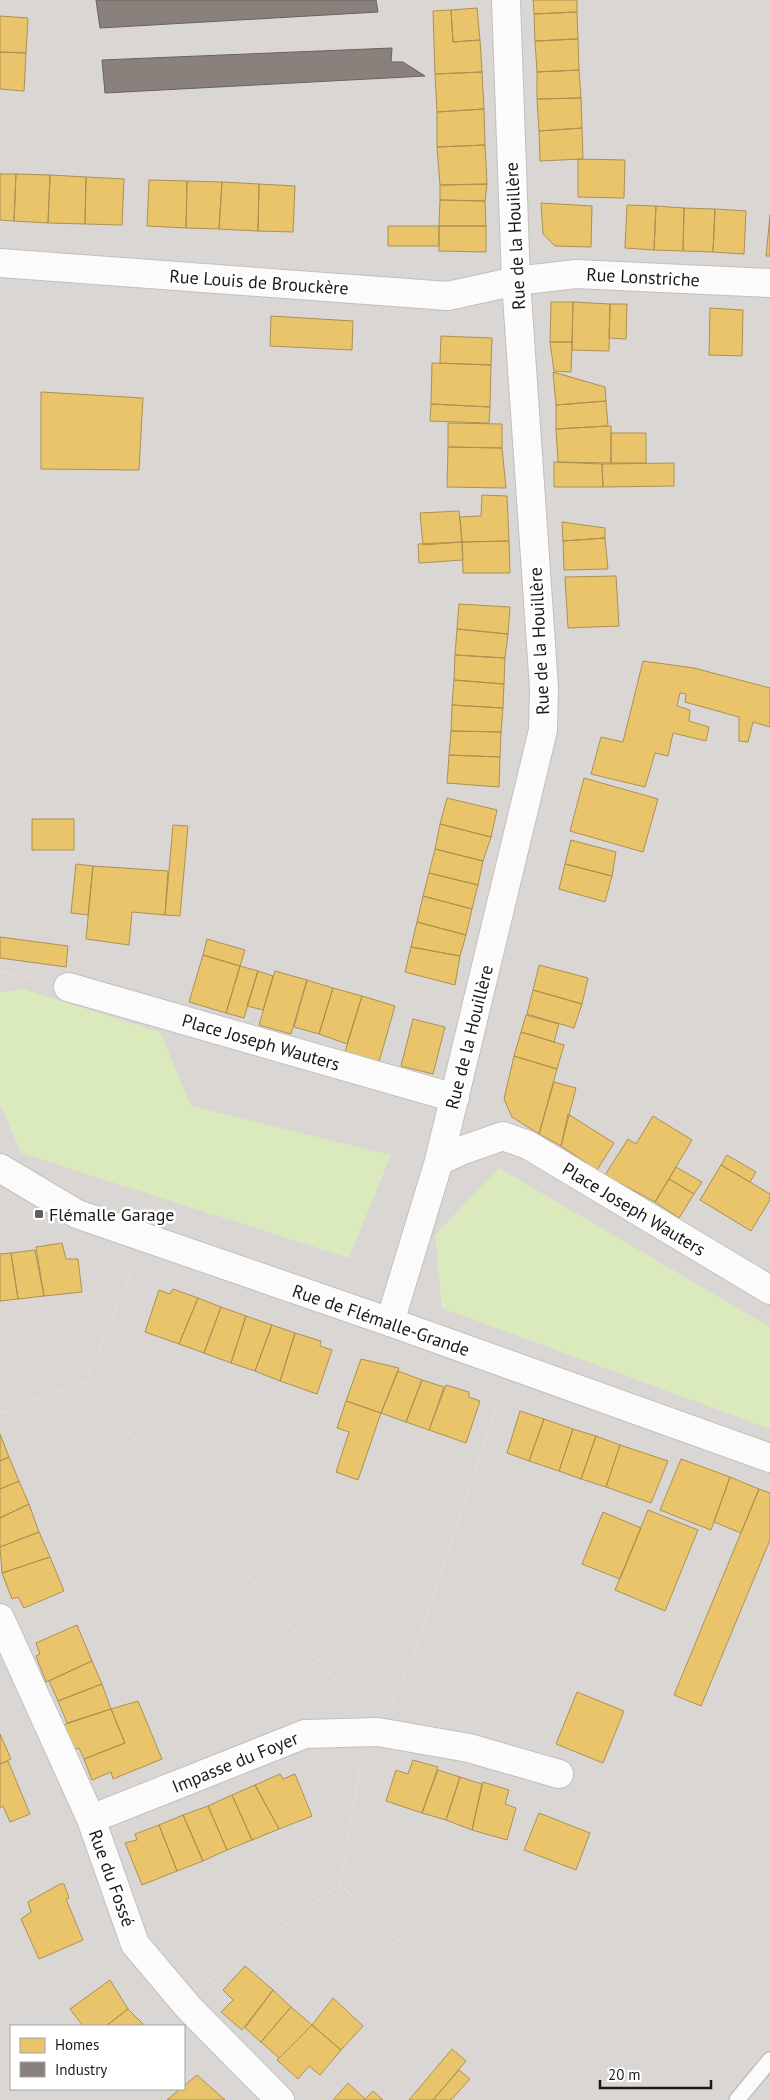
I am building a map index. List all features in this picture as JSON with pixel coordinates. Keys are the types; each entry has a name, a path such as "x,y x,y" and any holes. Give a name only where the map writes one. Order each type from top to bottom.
{"street":[{"name":"Rue de la Houillère","path":"390,1322 439,1161 543,730 544,688 516,281 506,0"},
{"name":"Rue Louis de Brouckère","path":"0,263 448,296 516,281"},
{"name":"Rue Lonstriche","path":"516,281 576,274 770,282"},
{"name":"Place Joseph Wauters","path":"68,986 455,1098"},
{"name":"Place Joseph Wauters","path":"439,1161 463,1150 503,1136 528,1145 770,1290"},
{"name":"Rue de Flémalle-Grande","path":"0,1168 77,1214 390,1322 770,1458"},
{"name":"Rue du Fossé","path":"0,1618 91,1819 135,1944 183,2000 280,2100"},
{"name":"Impasse du Foyer","path":"91,1819 305,1734 372,1732 469,1748 558,1774"}],"lane":[{"path":"737,2100 770,2060"}],"path":[{"path":"0,1413 86,1381 145,1239"},
{"path":"183,2000 340,1884 372,1732 416,1650 511,1366"},
{"path":"86,1381 372,1732"},
{"path":"340,1884 439,1978"}],"shaded area":[{"path":"0,0 770,0 770,2100 0,2100"}],"green space":[{"path":"23,989 160,1032 191,1106 391,1155 349,1258 21,1153 0,1104 0,992"},
{"path":"499,1168 770,1327 770,1429 442,1308 435,1235"}],"building: Homes":[{"path":"533,0 577,0 577,12 534,14"},
{"path":"477,8 480,40 453,42 451,10"},
{"path":"451,10 453,42 480,40 482,72 435,74 433,11"},
{"path":"577,12 578,39 535,41 534,14"},
{"path":"0,16 28,18 26,53 0,52"},
{"path":"578,39 579,70 537,72 535,41"},
{"path":"0,52 26,53 24,91 0,89"},
{"path":"579,70 581,98 537,99 537,72"},
{"path":"482,72 484,109 437,112 435,74"},
{"path":"581,98 582,128 539,131 537,99"},
{"path":"484,109 485,145 437,147 437,112"},
{"path":"582,128 583,159 540,161 539,131"},
{"path":"485,145 487,184 440,185 437,147"},
{"path":"578,159 625,160 624,198 578,197"},
{"path":"0,174 16,174 14,221 0,220"},
{"path":"16,174 50,175 48,223 14,221"},
{"path":"50,175 86,177 85,224 48,223"},
{"path":"86,177 124,179 122,225 85,224"},
{"path":"149,180 187,181 186,228 147,226"},
{"path":"187,181 222,182 219,229 186,228"},
{"path":"222,182 259,184 258,231 219,229"},
{"path":"259,184 295,186 293,232 258,231"},
{"path":"487,184 485,201 440,200 440,185"},
{"path":"440,200 485,201 486,226 439,226"},
{"path":"541,203 592,206 591,247 555,246 543,234"},
{"path":"627,205 656,206 654,250 625,248"},
{"path":"656,206 684,208 683,251 654,250"},
{"path":"684,208 715,209 713,252 683,251"},
{"path":"715,209 746,211 744,254 713,252"},
{"path":"770,215 770,256 766,256"},
{"path":"388,226 439,226 439,246 388,246"},
{"path":"439,226 486,226 486,252 439,251"},
{"path":"551,302 573,302 572,342 550,342"},
{"path":"573,302 610,304 609,351 572,350"},
{"path":"610,304 627,304 626,339 609,338"},
{"path":"710,308 743,310 742,356 709,355"},
{"path":"271,316 353,321 352,350 270,346"},
{"path":"441,336 492,338 491,365 440,363"},
{"path":"550,342 572,342 571,372 554,371"},
{"path":"432,363 491,365 490,407 431,404"},
{"path":"553,372 605,387 606,401 556,405"},
{"path":"41,392 143,398 139,470 41,469"},
{"path":"606,401 608,426 556,429 556,405"},
{"path":"431,404 490,407 489,423 430,421"},
{"path":"448,423 502,424 502,448 448,447"},
{"path":"611,426 611,463 558,462 556,429"},
{"path":"611,433 646,433 646,463 611,463"},
{"path":"448,447 502,448 506,488 447,487"},
{"path":"554,462 602,464 603,487 554,487"},
{"path":"674,463 674,486 603,487 602,464"},
{"path":"482,495 507,496 509,541 462,542 460,517 481,516"},
{"path":"459,511 462,542 423,545 420,513"},
{"path":"562,522 605,528 605,538 563,541"},
{"path":"605,538 608,569 564,570 563,541"},
{"path":"509,541 510,573 463,573 462,542"},
{"path":"462,542 463,560 419,563 418,544"},
{"path":"616,576 619,626 568,628 565,577"},
{"path":"459,604 510,607 508,634 457,629"},
{"path":"457,629 508,634 505,658 455,655"},
{"path":"455,655 505,658 504,684 454,680"},
{"path":"643,661 694,668 770,688 770,727 753,722 748,742 739,741 739,717 685,702 686,694 680,693 677,706 690,710 689,721 709,727 706,741 673,733 668,756 655,753 645,787 591,774 601,737 623,742"},
{"path":"454,680 504,684 503,708 452,705"},
{"path":"452,705 503,708 501,732 451,731"},
{"path":"451,731 501,732 500,757 449,755"},
{"path":"449,755 500,757 499,787 447,783"},
{"path":"584,778 658,799 643,852 570,831"},
{"path":"447,798 497,810 491,837 440,824"},
{"path":"32,819 74,819 74,850 32,850"},
{"path":"440,824 491,837 483,861 435,849"},
{"path":"173,825 188,826 180,916 165,915"},
{"path":"571,840 616,852 612,876 565,864"},
{"path":"435,849 483,861 478,885 429,873"},
{"path":"76,864 93,866 88,915 71,913"},
{"path":"565,864 612,876 605,902 559,889"},
{"path":"93,866 168,871 165,915 132,912 129,945 86,939"},
{"path":"429,873 478,885 472,909 423,896"},
{"path":"423,896 472,909 466,935 417,922"},
{"path":"417,922 466,935 460,956 411,947"},
{"path":"0,937 68,946 66,967 0,958"},
{"path":"207,939 245,950 240,966 203,955"},
{"path":"411,947 460,956 455,985 405,972"},
{"path":"203,955 240,966 226,1013 189,1002"},
{"path":"539,965 588,978 582,1004 533,990"},
{"path":"240,966 258,971 244,1018 226,1013"},
{"path":"258,971 273,976 263,1010 247,1006"},
{"path":"275,971 307,980 291,1034 259,1025"},
{"path":"307,980 333,988 319,1034 294,1027"},
{"path":"333,988 362,996 347,1044 319,1034"},
{"path":"533,990 582,1004 574,1028 527,1014"},
{"path":"362,996 395,1006 379,1062 345,1052"},
{"path":"526,1015 559,1024 554,1042 521,1032"},
{"path":"413,1019 445,1027 433,1074 401,1066"},
{"path":"521,1032 564,1045 557,1069 514,1056"},
{"path":"514,1056 557,1069 539,1134 512,1117 504,1099"},
{"path":"554,1082 576,1088 561,1146 539,1134"},
{"path":"568,1114 614,1143 597,1170 561,1146"},
{"path":"653,1116 692,1140 655,1202 605,1175 628,1139 636,1144"},
{"path":"727,1155 756,1172 750,1182 721,1165"},
{"path":"721,1165 770,1194 770,1200 751,1231 700,1200"},
{"path":"676,1167 702,1182 694,1194 669,1179"},
{"path":"669,1179 694,1194 679,1218 655,1202"},
{"path":"62,1243 66,1259 78,1259 82,1292 44,1296 36,1247"},
{"path":"35,1250 44,1296 18,1299 11,1253"},
{"path":"11,1253 18,1299 0,1301 0,1254"},
{"path":"173,1289 198,1298 179,1344 145,1332 159,1290 170,1294"},
{"path":"198,1298 221,1307 204,1353 179,1344"},
{"path":"221,1307 246,1316 231,1363 204,1353"},
{"path":"246,1316 272,1325 255,1371 231,1363"},
{"path":"272,1325 295,1333 280,1381 255,1371"},
{"path":"295,1333 321,1341 320,1346 332,1350 317,1394 280,1381"},
{"path":"361,1359 399,1368 381,1413 346,1401"},
{"path":"398,1371 422,1380 406,1422 381,1413"},
{"path":"422,1380 444,1387 429,1430 406,1422"},
{"path":"446,1385 469,1392 469,1397 480,1401 466,1443 429,1430"},
{"path":"346,1401 381,1413 358,1480 336,1472 349,1432 337,1428"},
{"path":"520,1411 544,1419 529,1461 507,1453"},
{"path":"544,1419 573,1429 559,1471 529,1461"},
{"path":"573,1429 596,1436 581,1479 559,1471"},
{"path":"0,1434 9,1457 0,1461"},
{"path":"596,1436 620,1445 606,1487 581,1479"},
{"path":"620,1445 668,1461 651,1503 606,1487"},
{"path":"9,1457 19,1481 0,1489 0,1461"},
{"path":"681,1459 730,1477 711,1530 660,1510"},
{"path":"730,1477 759,1489 741,1533 714,1522"},
{"path":"19,1481 29,1504 0,1518 0,1489"},
{"path":"759,1489 770,1493 770,1540 701,1706 674,1695"},
{"path":"29,1504 39,1532 0,1547 0,1518"},
{"path":"648,1510 698,1530 665,1611 615,1590"},
{"path":"603,1512 641,1528 620,1579 582,1564"},
{"path":"39,1532 50,1557 2,1573 0,1547"},
{"path":"50,1557 64,1591 24,1608 18,1597 12,1599 2,1573"},
{"path":"77,1625 92,1661 46,1682 36,1656 40,1654 36,1643"},
{"path":"92,1661 102,1684 58,1701 49,1681"},
{"path":"102,1684 111,1709 67,1723 58,1701"},
{"path":"577,1692 624,1711 603,1763 556,1744"},
{"path":"138,1701 162,1759 113,1779 111,1772 92,1780 84,1759 125,1743 111,1709"},
{"path":"111,1709 125,1743 84,1759 79,1748 74,1750 63,1725"},
{"path":"0,1734 11,1759 0,1764"},
{"path":"413,1760 438,1767 422,1813 386,1801 396,1770 408,1774"},
{"path":"8,1761 30,1814 10,1822 3,1806 0,1808 0,1764"},
{"path":"438,1770 460,1777 446,1820 422,1813"},
{"path":"280,1774 283,1779 295,1774 312,1816 279,1829 255,1785"},
{"path":"460,1777 482,1784 472,1830 446,1820"},
{"path":"483,1782 509,1790 505,1804 516,1808 507,1840 472,1830"},
{"path":"255,1785 279,1829 252,1840 232,1795"},
{"path":"232,1795 252,1840 227,1850 208,1806"},
{"path":"208,1806 227,1850 203,1861 183,1815"},
{"path":"539,1813 590,1833 576,1870 524,1850"},
{"path":"183,1815 203,1861 177,1871 159,1825"},
{"path":"159,1825 177,1871 142,1885 125,1843 137,1840 135,1834"},
{"path":"60,1884 64,1884 69,1898 66,1899 83,1940 39,1959 21,1919 31,1912 28,1902"},
{"path":"245,1966 273,1990 242,2030 221,2012 233,2000 223,1990"},
{"path":"110,1980 128,2009 107,2025 82,2025 70,2009"},
{"path":"273,1990 291,2007 261,2042 245,2028"},
{"path":"333,1998 363,2026 341,2050 312,2025"},
{"path":"291,2007 312,2025 279,2058 261,2042"},
{"path":"128,2009 144,2025 107,2025"},
{"path":"312,2025 341,2050 320,2075 309,2066 298,2079 277,2060"},
{"path":"452,2049 466,2061 433,2100 409,2100"},
{"path":"459,2070 470,2079 451,2100 433,2100"},
{"path":"197,2075 225,2100 167,2100 179,2090 185,2090 185,2085"},
{"path":"348,2083 365,2099 364,2100 333,2100"},
{"path":"373,2091 383,2100 364,2100"}],"building: Industry":[{"path":"96,0 376,0 378,12 100,28"},
{"path":"392,48 391,62 403,62 425,76 105,93 102,60"}],"place":[{"name":"Flémalle Garage","path":"39,1214"}]}
